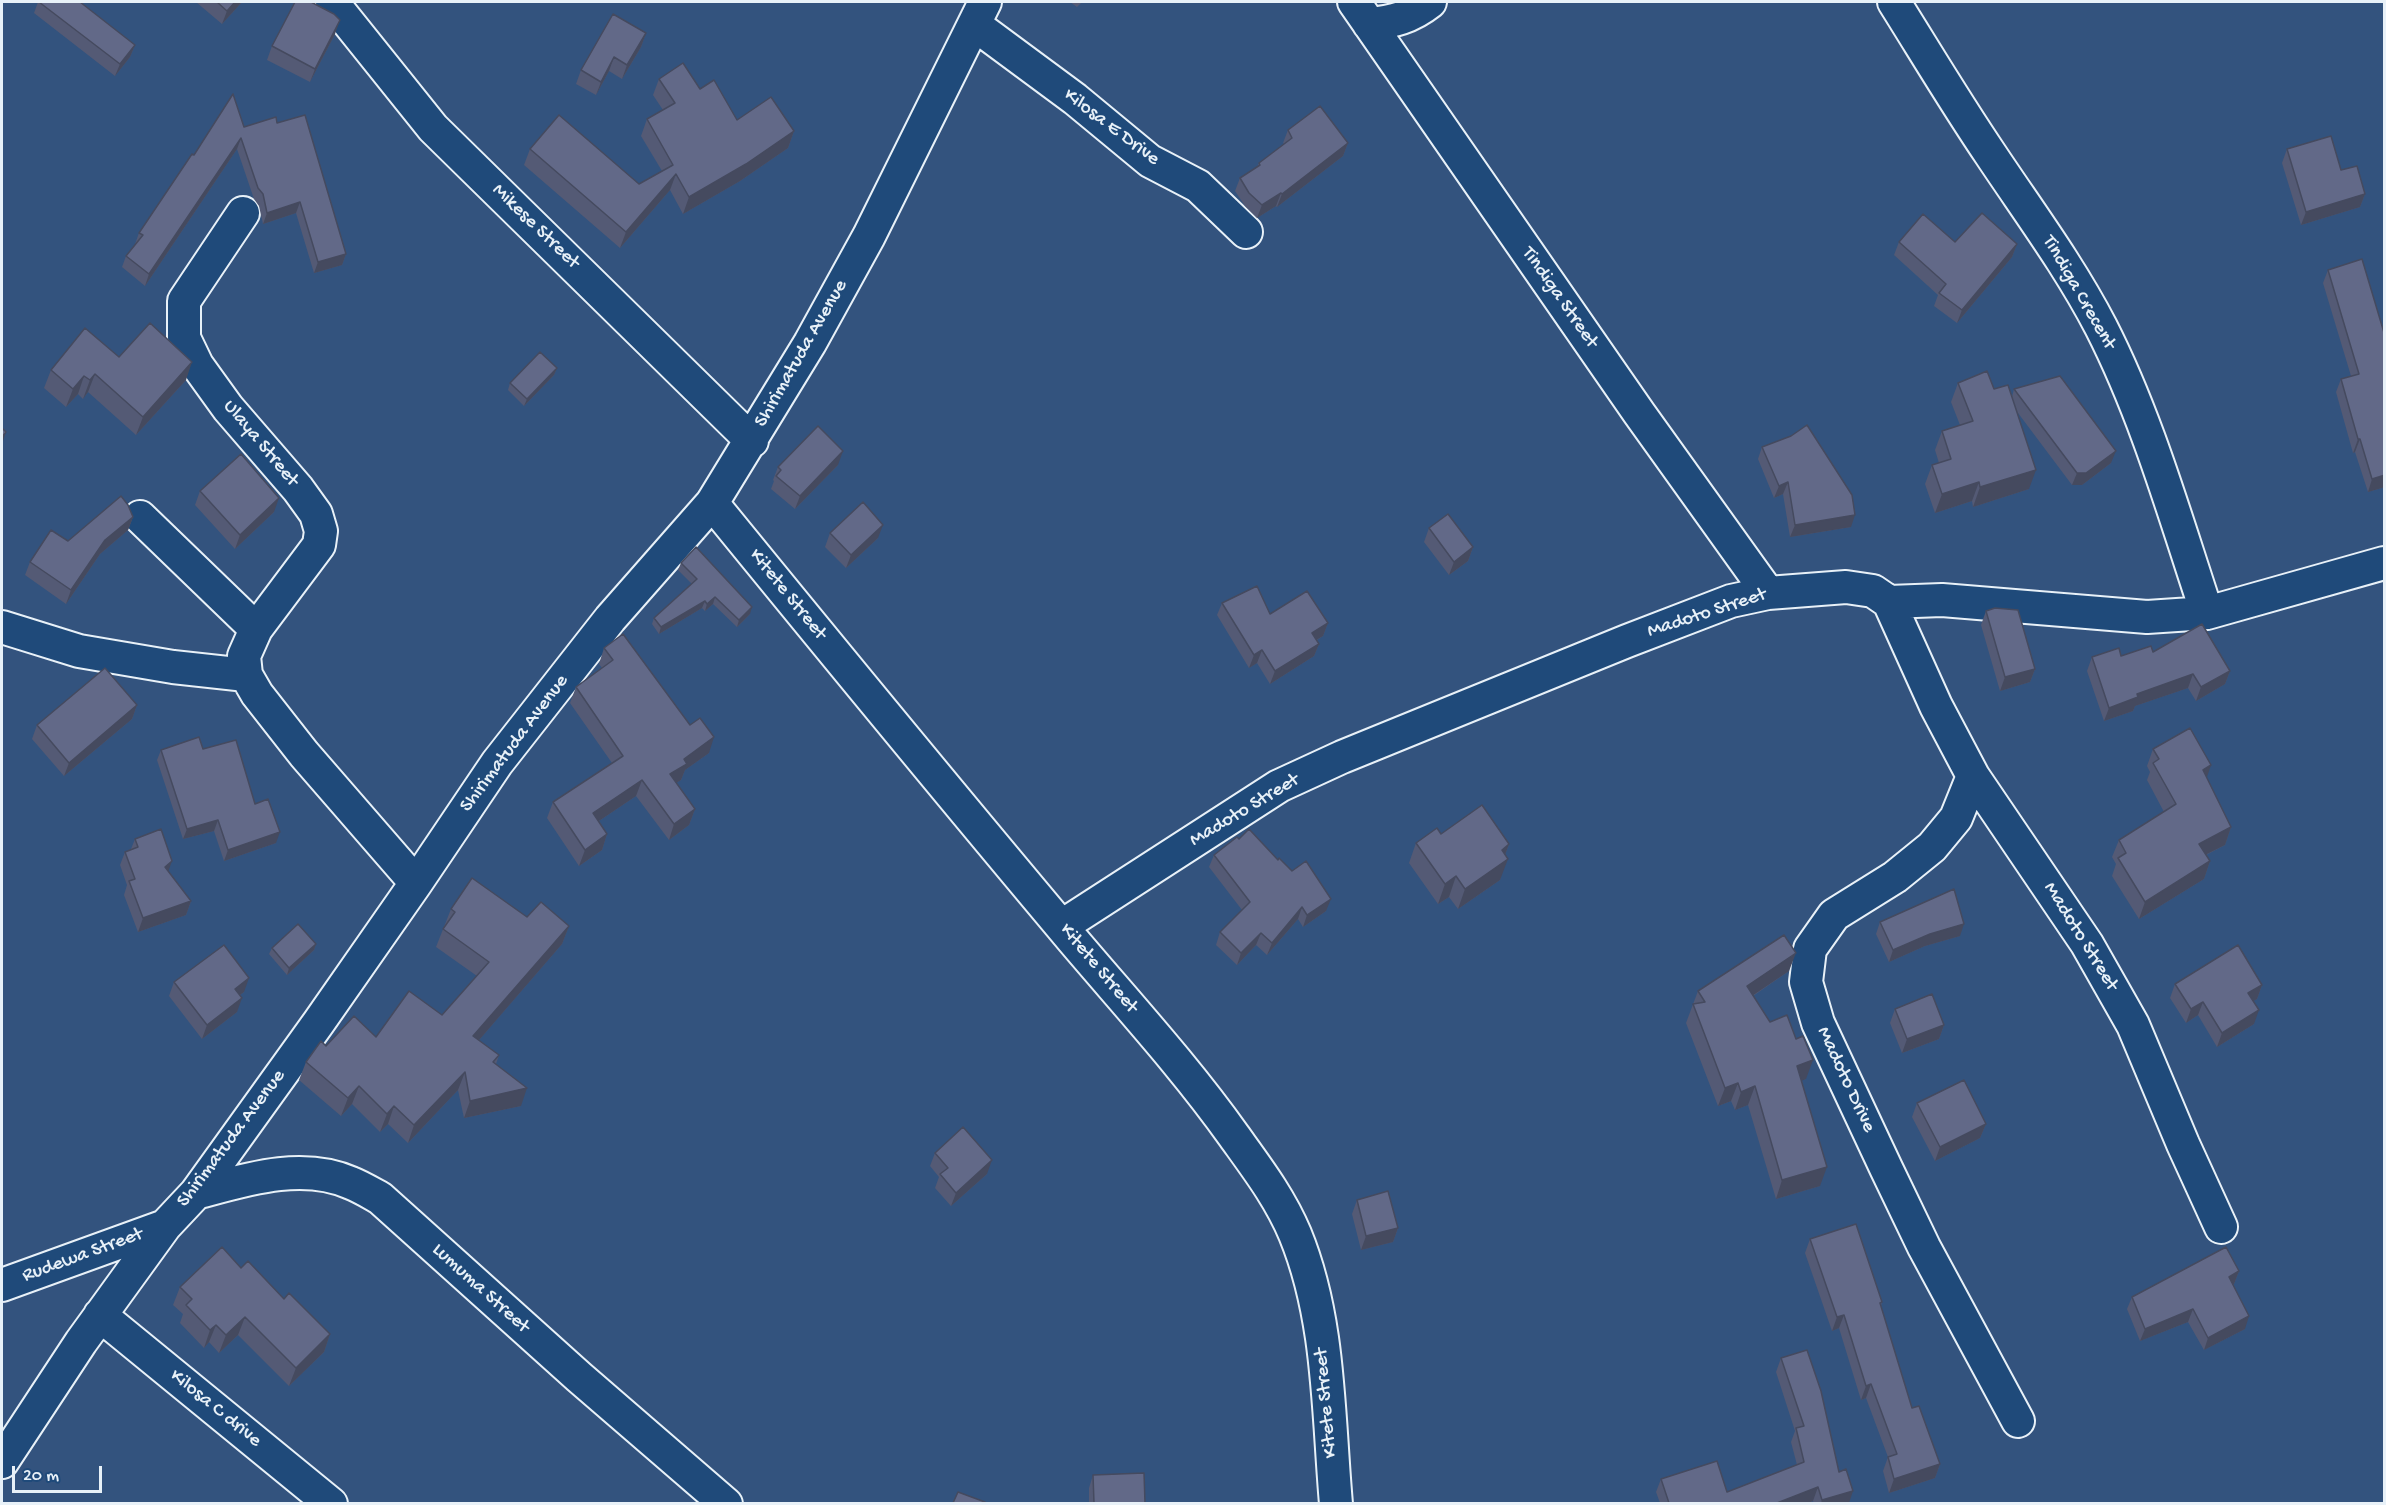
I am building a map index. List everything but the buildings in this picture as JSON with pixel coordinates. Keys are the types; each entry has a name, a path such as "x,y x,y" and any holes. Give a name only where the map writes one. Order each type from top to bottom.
{"street":[{"name":"Mikese Street","path":"332,2 433,128 752,441"},
{"path":"1362,13 1392,22 1416,13 1430,2"},
{"name":"Tindiga Crecent","path":"1894,2 1989,152 2060,257 2101,327 2126,382 2207,612"},
{"name":"Shirimatuda Avenue","path":"2,1462 100,1316 165,1226 196,1193 416,883 497,762 610,619 712,503 810,343 870,236 980,13"},
{"name":"Kilosa E Drive","path":"980,13 1075,99 1150,161 1198,186 1246,232"},
{"name":"Tindiga Street","path":"1362,13 1639,413 1768,592"},
{"name":"Ulaya Street","path":"243,213 184,301 184,339 197,365 228,408 304,497 316,514 321,531 319,545 256,629 244,656 246,675"},
{"name":"Kitete Street","path":"712,503 1204,1094 1274,1191 1294,1233 1318,1308 1325,1359 1336,1503"},
{"path":"140,517 256,629"},
{"path":"1889,602 1942,600 2147,617 2207,612 2385,562"},
{"name":"Madoto Street","path":"1062,926 1280,786 1342,757 1731,601 1768,592 1846,587 1873,591 1889,602 1936,706 1973,776 2087,944 2133,1025 2221,1227"},
{"path":"2,627 79,651 173,667 246,675 257,694 304,754 416,883"},
{"name":"Madoto Drive","path":"1973,776 1956,818 1932,847 1895,877 1834,915 1810,949 1806,982 1818,1023 1924,1247 2018,1421"},
{"name":"Lumuma Street","path":"196,1193 260,1176 313,1174 350,1182 380,1198 579,1377 726,1503"},
{"name":"Rudewa Street","path":"2,1285 165,1226"},
{"name":"Kilosa C drive","path":"100,1316 330,1503"}]}
